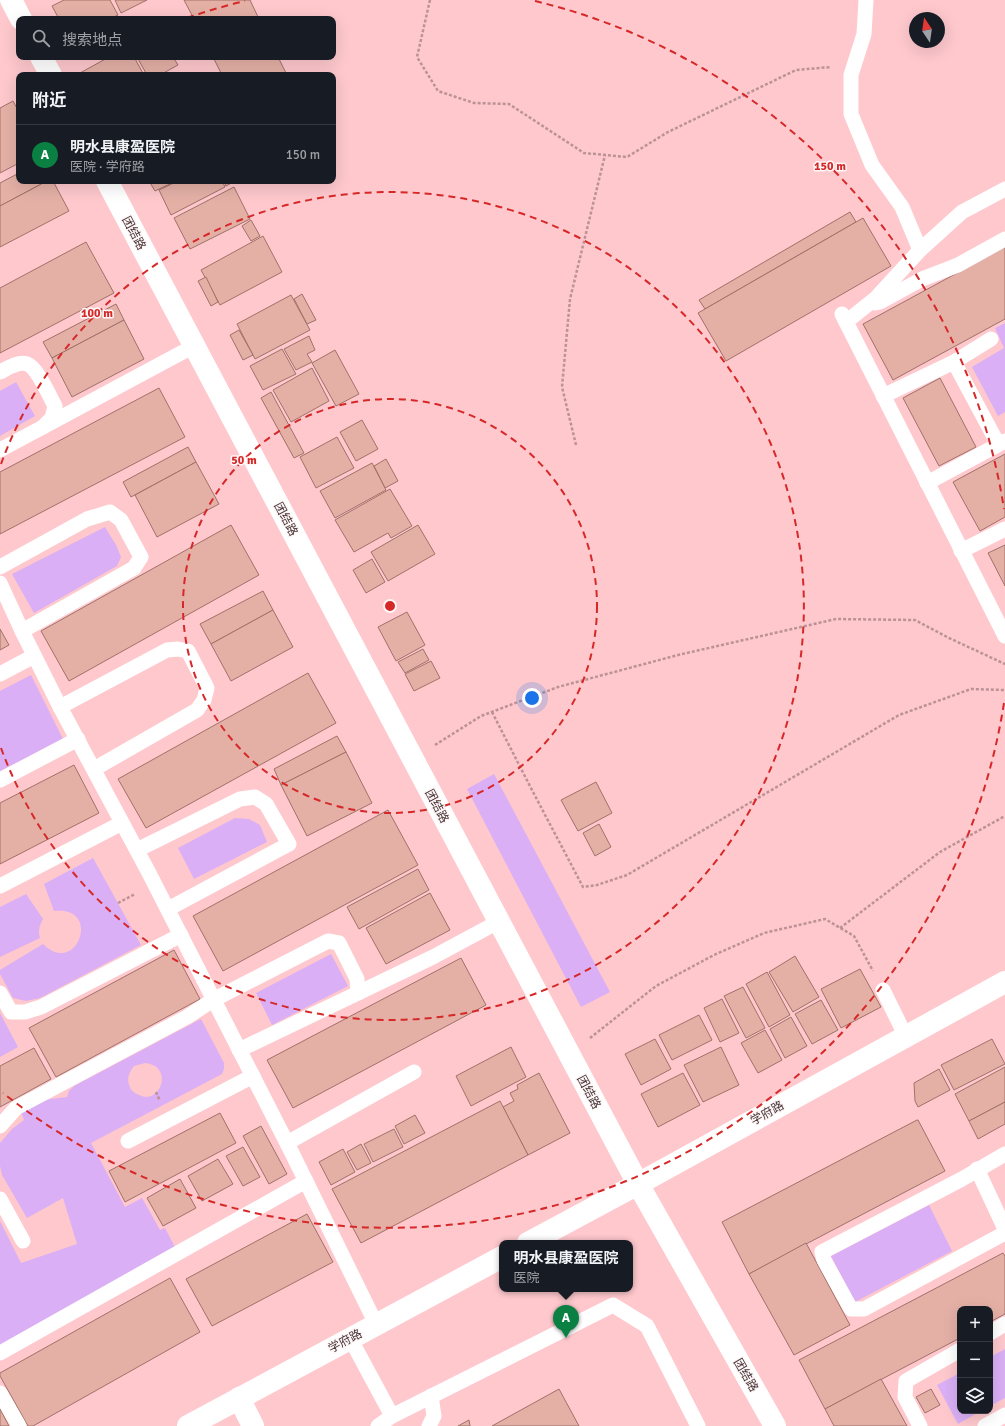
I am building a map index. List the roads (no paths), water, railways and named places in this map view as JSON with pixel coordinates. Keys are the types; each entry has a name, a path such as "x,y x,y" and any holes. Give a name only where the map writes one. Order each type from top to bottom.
{"street":[{"path":"11,0 19,16"},
{"path":"43,60 49,72"},
{"name":"团结路","path":"109,184 638,1184 775,1426"},
{"name":"学府路","path":"534,1240 1005,982"},
{"name":"学府路","path":"188,1426 499,1259"},
{"path":"239,1398 253,1426"}],"lane":[{"path":"866,0 864,34 851,75 851,114 872,165 902,207 920,250"},
{"path":"1005,189 962,212 920,250 876,298 844,318 1005,636"},
{"path":"870,303 880,302 922,280 958,265 1005,239"},
{"path":"883,396 954,362 991,339"},
{"path":"0,450 194,346"},
{"path":"927,484 1002,443 954,362"},
{"path":"0,372 16,364 27,364 34,369 55,406 52,418 43,427"},
{"path":"0,567 87,519 110,512 120,520 141,557 134,568 22,631"},
{"path":"961,551 1005,529"},
{"path":"0,583 34,656 168,909 287,1143 376,1324"},
{"path":"60,707 167,650 178,649 188,651 207,688 204,700 197,710 94,769"},
{"path":"0,674 34,656"},
{"path":"0,780 78,739"},
{"path":"137,850 240,799 254,797 266,804 289,844 168,909"},
{"path":"0,886 122,823"},
{"path":"240,1050 433,957 498,922"},
{"path":"0,993 11,1012 24,1012 41,1007 181,935"},
{"path":"0,1126 16,1108 187,1017 213,1000 328,941 339,943 357,979 358,993"},
{"path":"883,990 906,1037"},
{"path":"287,1143 414,1072"},
{"path":"128,1141 252,1076"},
{"path":"1005,1154 978,1170 822,1252 824,1260 851,1309 864,1309 1005,1233"},
{"path":"978,1170 1005,1229"},
{"path":"0,1353 306,1181"},
{"path":"0,1199 23,1241"},
{"path":"378,1426 392,1416 613,1305 647,1326 698,1426"},
{"path":"993,1331 1005,1324"},
{"path":"350,1338 392,1416"},
{"path":"920,1426 905,1398 906,1381 957,1352"},
{"path":"0,1393 18,1426"},
{"path":"429,1426 434,1416 431,1396"},
{"path":"985,1426 1005,1415"}],"place":[{"name":"明水县康盈医院","path":"566,1338"}]}
